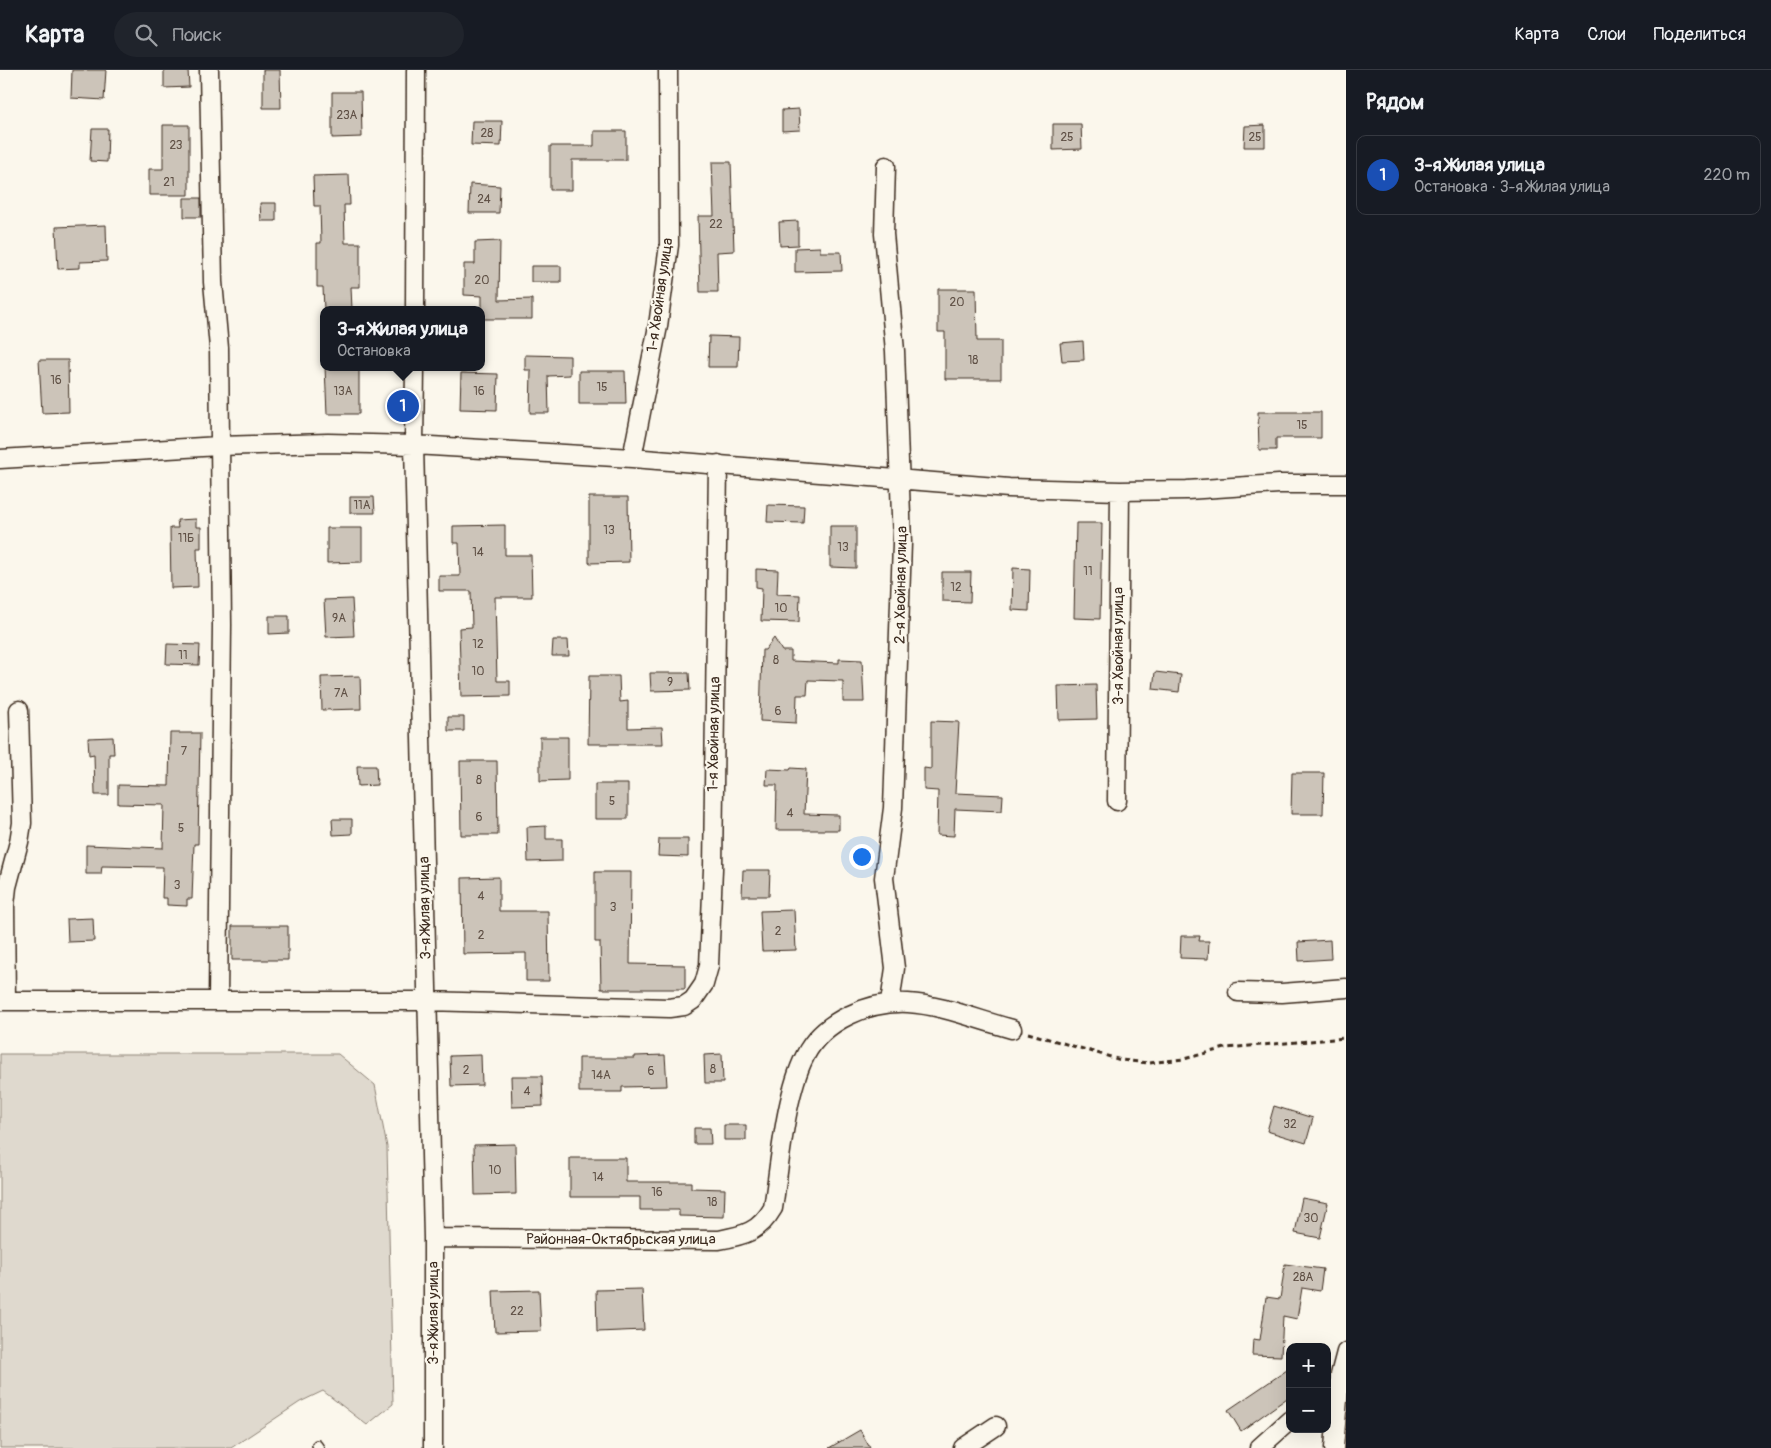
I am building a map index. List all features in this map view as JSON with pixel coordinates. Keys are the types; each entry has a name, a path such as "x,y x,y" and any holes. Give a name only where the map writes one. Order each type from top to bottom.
{"street":[{"path":"209,70 213,282 220,348 222,625 218,1000"},
{"path":"415,306 416,70"},
{"name":"1-я Хвойная улица","path":"632,458 658,326 669,245 668,70"},
{"name":"2-я Хвойная улица","path":"886,166 884,234 895,351 901,478 902,553 893,808 884,878 895,968 890,1003"},
{"name":"3-я Жилая улица","path":"415,371 414,445 433,1238 433,1448"},
{"path":"0,460 220,446 328,443 414,445 632,458 1009,488 1120,491 1346,484"},
{"name":"1-я Хвойная улица","path":"427,1002 669,1008 684,1006 693,1000 704,984 709,966 713,870 718,464"},
{"name":"3-я Хвойная улица","path":"1117,801 1120,491"},
{"path":"19,710 22,823 7,887 5,905 3,1001 218,1000 427,1002"},
{"path":"1238,992 1282,992 1346,988"},
{"name":"Районная-Октябрьская улица","path":"433,1238 719,1240 740,1236 755,1230 764,1222 773,1208 794,1082 805,1054 818,1038 839,1020 871,1006 890,1003 928,1006 1012,1029"},
{"path":"1334,1448 1334,1381 1346,1352"},
{"path":"1259,1448 1286,1424"},
{"path":"963,1448 996,1426"}],"path":[{"path":"1012,1029 1103,1055 1143,1063 1166,1062 1246,1045 1346,1038"}],"shaded area":[{"path":"0,1054 338,1054 375,1085 387,1147 393,1404 367,1425 323,1391 300,1402 231,1448 0,1448"}],"building":[{"path":"72,70 106,70 104,100 71,98"},
{"path":"164,70 188,70 189,87 164,88"},
{"path":"263,70 280,70 281,108 263,108"},
{"path":"332,92 361,92 362,137 332,138"},
{"path":"799,109 800,130 782,131 782,110"},
{"path":"472,121 502,121 501,146 471,145"},
{"path":"1053,124 1081,124 1082,149 1053,150"},
{"path":"163,125 189,125 189,195 149,195 149,169 163,169"},
{"path":"1265,125 1265,147 1244,147 1245,126"},
{"path":"92,129 108,129 107,162 90,161"},
{"path":"594,131 626,131 626,160 572,160 572,190 550,190 550,146 594,146"},
{"path":"712,162 731,162 734,251 717,252 718,292 700,292 698,216 714,216"},
{"path":"349,175 350,205 344,205 345,243 360,243 360,287 351,287 352,306 324,306 323,287 317,287 317,243 321,243 320,206 314,206 313,176"},
{"path":"470,184 500,186 499,213 469,213"},
{"path":"184,198 201,198 201,217 184,217"},
{"path":"260,203 276,203 276,221 261,221"},
{"path":"798,221 798,245 780,246 779,222"},
{"path":"106,225 107,261 80,262 80,268 58,269 56,227"},
{"path":"500,241 499,300 532,299 532,319 485,319 485,306 482,306 482,296 464,295 464,264 475,264 475,242"},
{"path":"820,247 820,252 841,252 842,271 795,272 795,248"},
{"path":"531,266 561,266 561,282 531,282"},
{"path":"938,289 976,289 977,341 1001,341 1001,379 945,379 945,332 938,332"},
{"path":"709,336 739,337 738,367 708,367"},
{"path":"1083,341 1084,360 1062,361 1060,343"},
{"path":"525,355 570,356 570,375 548,376 549,413 530,413 531,370 525,370"},
{"path":"39,360 68,360 69,412 42,413"},
{"path":"325,371 359,371 359,414 327,414"},
{"path":"579,371 625,371 626,404 579,404"},
{"path":"461,373 498,374 497,410 460,409"},
{"path":"1258,412 1321,412 1321,438 1276,438 1276,450 1259,450"},
{"path":"350,497 374,497 375,513 350,513"},
{"path":"589,497 628,497 629,562 589,563"},
{"path":"768,505 804,506 803,523 767,522"},
{"path":"196,519 196,527 201,527 201,548 197,548 198,587 171,588 170,528 178,528 177,520"},
{"path":"1076,523 1102,523 1100,619 1074,618"},
{"path":"505,525 505,555 531,555 532,597 495,597 497,681 510,681 510,696 461,697 459,628 472,627 471,591 439,591 439,576 460,576 459,543 453,543 453,526"},
{"path":"830,526 856,526 856,568 830,567"},
{"path":"327,528 362,528 362,562 327,563"},
{"path":"1013,568 1030,569 1029,611 1012,610"},
{"path":"756,569 778,570 777,594 800,595 799,622 761,621 762,588 756,587"},
{"path":"942,572 971,572 970,602 942,601"},
{"path":"352,599 354,636 326,637 324,600"},
{"path":"269,616 289,616 289,633 269,634"},
{"path":"774,638 782,651 791,651 791,661 839,663 839,659 862,660 864,702 843,702 843,681 808,680 807,695 797,695 796,723 760,721 762,650 765,650"},
{"path":"553,640 568,640 569,656 552,656"},
{"path":"167,644 200,645 199,665 166,664"},
{"path":"1155,672 1181,675 1179,692 1153,689"},
{"path":"650,673 689,673 690,690 651,691"},
{"path":"360,676 361,709 322,710 321,677"},
{"path":"589,676 619,676 620,702 628,701 628,728 662,727 663,744 588,744"},
{"path":"1096,685 1097,719 1059,720 1058,686"},
{"path":"448,717 464,717 464,731 448,731"},
{"path":"931,721 959,722 955,793 1003,795 1002,811 955,809 954,836 937,835 938,791 924,790 924,768 931,769"},
{"path":"170,733 200,733 198,844 194,844 192,899 187,899 187,906 167,905 167,898 162,898 163,867 102,866 101,874 86,874 86,845 163,848 164,805 118,804 118,785 169,786"},
{"path":"113,737 114,754 109,754 109,795 95,795 94,754 89,755 88,738"},
{"path":"540,737 568,737 568,780 540,781"},
{"path":"460,761 497,761 498,835 461,835"},
{"path":"357,766 376,766 377,785 358,786"},
{"path":"791,768 806,769 804,814 839,815 839,830 776,830 777,785 766,785 767,769 790,770"},
{"path":"1292,773 1324,773 1323,814 1291,814"},
{"path":"595,784 628,784 628,819 595,819"},
{"path":"332,819 352,819 352,834 333,835"},
{"path":"546,826 546,839 562,839 562,861 528,862 527,827"},
{"path":"659,839 688,839 688,857 658,856"},
{"path":"743,870 770,870 769,896 742,896"},
{"path":"595,872 631,872 630,964 685,965 685,989 601,989 600,942 595,942"},
{"path":"499,877 499,911 548,911 549,981 526,981 526,953 463,954 462,878"},
{"path":"794,910 796,950 762,951 760,911"},
{"path":"93,918 94,941 68,942 67,919"},
{"path":"232,926 288,926 288,960 232,960"},
{"path":"1181,936 1200,936 1199,941 1209,941 1208,959 1180,958"},
{"path":"1330,940 1331,959 1299,961 1298,942"},
{"path":"722,1054 723,1083 705,1083 704,1055"},
{"path":"481,1055 482,1085 451,1086 450,1056"},
{"path":"665,1055 667,1086 622,1087 622,1092 579,1092 579,1058 635,1058 635,1056"},
{"path":"511,1076 542,1076 543,1106 512,1107"},
{"path":"1274,1106 1313,1118 1306,1143 1267,1131"},
{"path":"724,1125 746,1125 746,1140 724,1140"},
{"path":"694,1128 710,1128 711,1144 694,1144"},
{"path":"515,1144 516,1194 475,1195 474,1145"},
{"path":"570,1158 626,1158 626,1182 691,1182 691,1188 725,1189 724,1217 679,1216 679,1210 640,1210 640,1197 570,1197"},
{"path":"1302,1198 1328,1203 1320,1238 1295,1233"},
{"path":"1285,1264 1323,1269 1320,1291 1302,1288 1297,1319 1283,1316 1281,1356 1252,1355 1253,1339 1260,1340 1266,1297 1280,1299"},
{"path":"642,1289 644,1330 597,1332 596,1290"},
{"path":"539,1290 541,1331 495,1332 493,1291"},
{"path":"1286,1371 1286,1399 1241,1431 1228,1410"},
{"path":"860,1430 870,1448 829,1448"}],"place":[{"name":"3-я Жилая улица","path":"403,406"}]}
